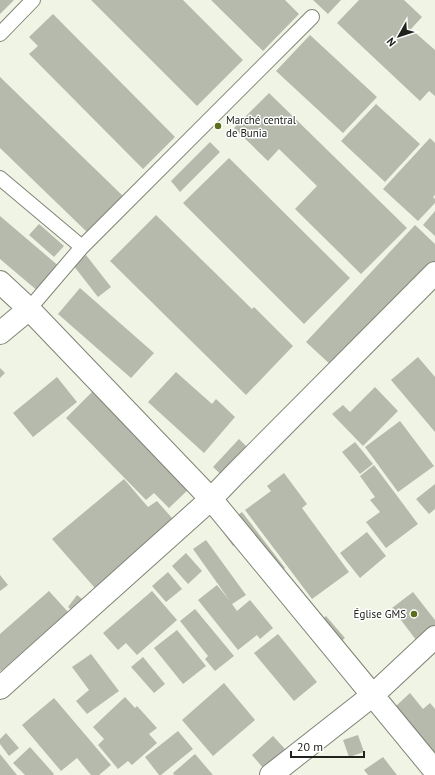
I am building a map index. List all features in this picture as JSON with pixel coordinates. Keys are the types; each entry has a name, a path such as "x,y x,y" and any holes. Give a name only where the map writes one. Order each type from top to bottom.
{"street":[{"path":"0,688 212,499 435,273"},
{"path":"0,282 29,309 212,499 435,771"},
{"path":"0,333 29,309"},
{"path":"271,775 373,695 435,637"}],"lane":[{"path":"0,34 33,0"},
{"path":"29,309 82,247 312,17"},
{"path":"0,178 82,247"}],"building":[{"path":"0,0 14,0 0,14"},
{"path":"91,0 183,0 243,60 197,106"},
{"path":"211,0 285,0 299,14 263,51"},
{"path":"313,0 341,0 328,14"},
{"path":"359,0 404,0 422,17 411,29 435,50 435,96 429,91 420,101 337,23"},
{"path":"53,14 175,137 143,169 29,54 38,46 29,37"},
{"path":"310,35 377,97 343,133 276,71"},
{"path":"0,77 123,196 88,233 0,148"},
{"path":"269,93 407,228 361,274 295,209 317,186 279,149 268,161 234,128"},
{"path":"376,104 420,144 385,182 341,141"},
{"path":"430,138 435,143 435,195 433,197 435,199 435,203 418,221 383,189"},
{"path":"210,142 220,152 180,192 171,181"},
{"path":"229,158 350,278 304,324 183,203"},
{"path":"435,211 435,236 423,225"},
{"path":"156,215 252,309 254,307 293,346 246,395 110,261"},
{"path":"0,216 61,268 39,292 0,259"},
{"path":"39,224 64,246 54,257 29,235"},
{"path":"415,225 435,244 435,281 345,378 306,342"},
{"path":"86,255 111,287 98,297 73,265"},
{"path":"80,288 154,353 131,378 58,314"},
{"path":"418,357 435,377 435,432 391,380"},
{"path":"0,368 5,373 0,378"},
{"path":"176,372 212,404 216,399 235,417 204,453 148,402"},
{"path":"57,377 77,402 33,437 13,413"},
{"path":"97,387 192,486 169,508 154,493 146,500 66,418"},
{"path":"375,387 398,411 363,446 332,414 343,405 350,412"},
{"path":"400,421 434,466 398,492 365,447"},
{"path":"239,439 254,454 228,481 213,467"},
{"path":"355,442 373,464 360,474 342,452"},
{"path":"374,465 418,524 386,548 366,522 380,512 370,500 375,497 360,476"},
{"path":"284,473 307,504 302,508 349,572 312,599 245,510 271,491 267,486"},
{"path":"124,479 148,507 157,501 180,527 101,595 52,539"},
{"path":"435,484 435,509 429,514 416,499"},
{"path":"242,512 285,568 273,577 244,539 233,546 220,528"},
{"path":"367,532 386,556 360,578 340,553"},
{"path":"206,540 246,595 232,604 237,611 250,600 273,628 260,639 257,635 238,650 198,600 217,585 230,601 193,549"},
{"path":"186,553 202,571 188,584 172,566"},
{"path":"168,572 182,589 166,602 152,586"},
{"path":"0,575 8,585 0,591"},
{"path":"49,591 68,612 1,671 0,634"},
{"path":"152,591 177,620 137,655 126,643 118,650 103,633"},
{"name":"Église GMS","path":"413,592 435,620 435,632 419,644 392,608"},
{"path":"77,595 91,606 82,618 68,607"},
{"path":"195,609 234,656 215,671 205,659 208,656 180,621"},
{"path":"326,616 345,638 333,648 314,626"},
{"path":"177,630 206,666 183,684 154,648"},
{"path":"278,634 317,682 294,701 254,653"},
{"path":"91,654 119,691 87,714 76,701 89,690 72,667"},
{"path":"143,657 165,684 154,693 131,667"},
{"path":"224,683 255,720 213,756 182,720"},
{"path":"410,693 423,709 430,703 435,709 435,775 383,718"},
{"path":"125,697 135,708 137,706 157,728 149,734 157,743 132,765 128,761 118,769 98,745 104,739 93,727"},
{"path":"54,698 111,765 99,775 91,775 77,758 61,771 22,725"},
{"path":"178,731 193,749 161,775 159,775 145,757"},
{"path":"6,733 19,748 9,756 0,744 0,739"},
{"path":"358,735 364,752 349,757 343,740"},
{"path":"273,736 285,749 264,769 252,755"},
{"path":"30,747 54,774 53,775 25,775 13,763"},
{"path":"0,754 17,775 0,775"},
{"path":"195,754 213,775 174,775 173,773"},
{"path":"383,757 397,775 368,775 364,770"}],"place":[{"name":"Marché central de Bunia","path":"218,126"},
{"name":"Église GMS","path":"414,614"}]}
